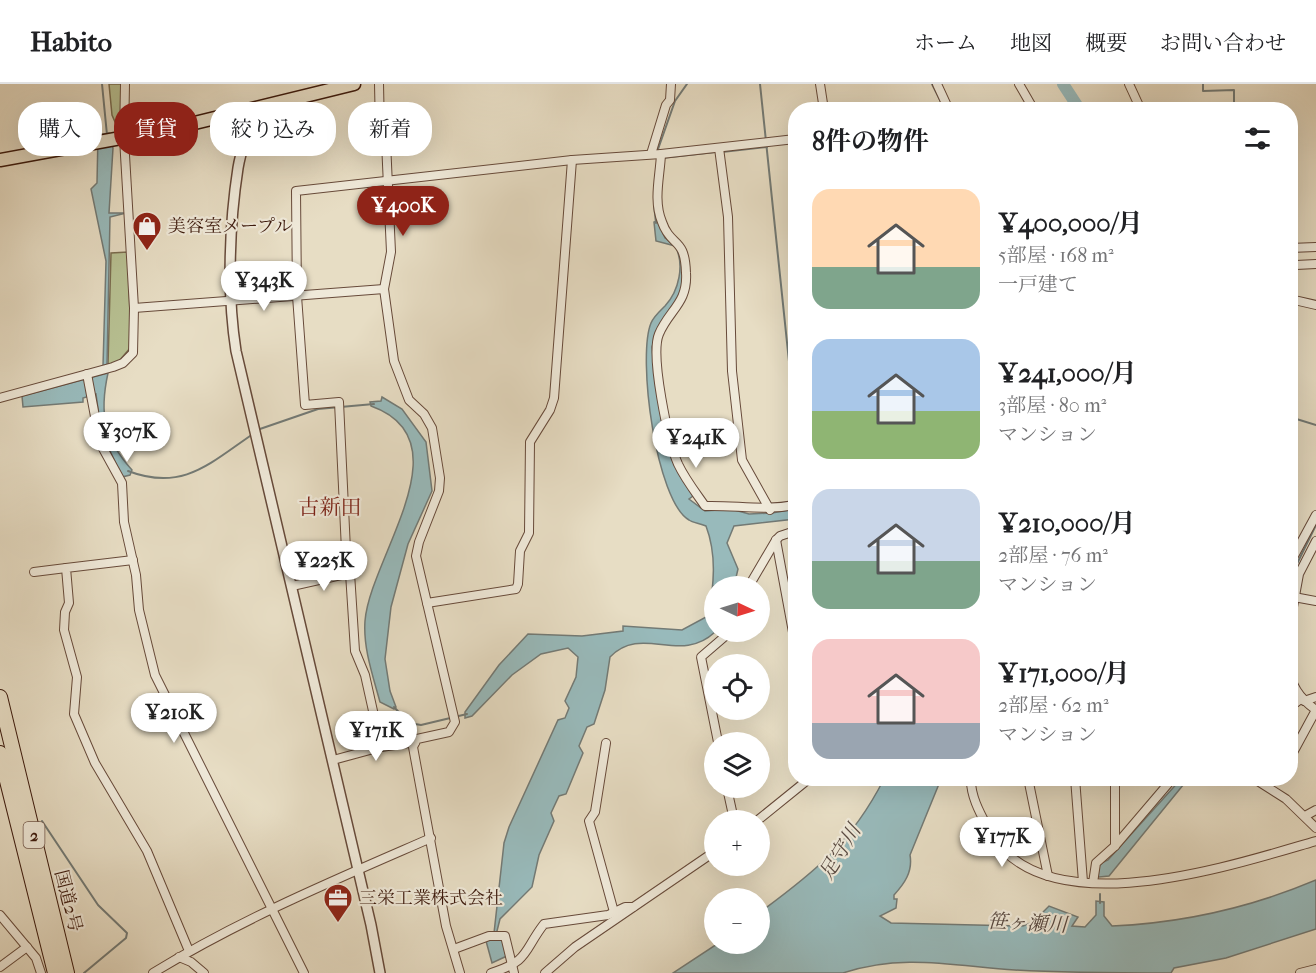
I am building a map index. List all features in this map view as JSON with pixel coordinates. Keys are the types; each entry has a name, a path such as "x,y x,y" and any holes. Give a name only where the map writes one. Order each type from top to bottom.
{"highway":[{"name":"国道2号","path":"0,697 67,973"},
{"name":"国道2号","path":"0,753 55,973"}],"main road":[{"path":"287,102 354,84"},
{"path":"0,160 114,141"}],"street":[{"path":"123,102 125,84"},
{"path":"333,760 449,732 455,722 417,555 419,542 439,491 440,478 432,428 424,414 409,400 399,380 384,289 391,252 386,142 380,131 379,84"},
{"path":"671,84 658,156 657,190 659,214 665,229 684,249 686,291 659,332 656,344 660,390 676,456 685,477 705,506 770,510 788,506"},
{"path":"820,84 823,102"},
{"path":"937,84 945,102"},
{"path":"1019,84 1029,102"},
{"path":"1129,84 1137,102"},
{"path":"381,747 365,675 355,651 350,573 346,550 339,402 304,405 297,296 296,191 572,160 658,156 720,150 788,140"},
{"path":"720,150 728,217 732,371 742,460 770,510"},
{"path":"0,398 100,371 123,363 133,354 134,308 120,156"},
{"path":"241,156 238,169 230,302 236,351 333,760 380,973"},
{"path":"428,603 516,589 518,584 520,551 529,533 530,442 554,398 572,160"},
{"path":"1298,248 1316,247"},
{"path":"1298,266 1316,264"},
{"path":"134,308 384,289"},
{"path":"1298,301 1316,305"},
{"path":"87,374 100,443 122,483 124,522 133,560 139,610 155,675 304,973"},
{"path":"1298,548 1316,515"},
{"path":"755,576 776,540 788,533"},
{"path":"776,540 788,605"},
{"path":"1298,579 1315,546"},
{"path":"34,572 133,560"},
{"path":"66,568 69,603 65,612 63,630 77,678 74,714 95,763 147,851 189,951"},
{"path":"292,586 350,573"},
{"path":"1298,598 1316,601"},
{"path":"716,732 700,657 718,642"},
{"path":"1298,693 1316,710 1298,743"},
{"path":"1298,703 1316,697"},
{"path":"415,742 413,747 446,926 460,973"},
{"path":"606,743 595,812 589,821 614,912"},
{"path":"770,810 800,786"},
{"path":"973,786 985,822 1001,848 1019,865 1048,876 1083,882 1139,883 1180,876 1316,841"},
{"path":"1030,786 1048,876"},
{"path":"1076,786 1083,882"},
{"path":"1115,786 1115,846"},
{"path":"1094,883 1096,863 1115,846 1166,786"},
{"path":"1266,786 1286,799 1316,828"},
{"path":"1305,816 1316,810"},
{"path":"153,973 189,951 272,910 431,838"},
{"path":"545,973 575,947 704,859"},
{"path":"491,973 514,964 528,951 544,924 614,912 625,907 633,908"},
{"path":"0,915 36,958 41,973"},
{"path":"454,949 495,936 506,936 514,964 514,973"},
{"path":"0,967 27,947"},
{"path":"179,957 191,962 204,973"},
{"path":"1300,973 1316,969"}],"green space":[{"path":"109,84 122,84 122,102 114,102 114,120"},
{"path":"128,252 131,347 119,361 108,365 111,253"}],"water":[{"path":"109,133 113,148 109,213 126,213 110,217 107,365 103,366 106,261 91,189 97,183 98,156 102,156 102,134"},
{"path":"658,221 665,238 681,247 684,290 658,328 652,347 654,366 685,482 693,496 689,499 705,511 731,509 749,514 788,510 788,520 734,526 727,543 738,569 736,576 713,576 712,548 706,526 692,522 677,507 667,486 659,458 648,395 647,340 655,316 674,293 679,277 680,261 675,246 656,241 654,222"},
{"path":"108,373 104,401 106,425 115,448 132,470 130,475 122,477 101,431 96,394 83,398 83,402 23,407 22,396"},
{"path":"382,397 402,409 426,442 432,491 408,544 391,607 385,659 390,691 396,707 394,709 380,702 367,652 365,621 371,595 406,502 413,472 411,445 399,422 371,406 370,402 381,401"},
{"path":"704,618 704,640 702,641 675,646 635,644 622,648 610,657 605,690 594,724 587,727 579,746 583,753 566,794 559,796 551,813 554,821 539,855 532,887 500,919 497,931 494,933 504,843 509,827 558,720 565,718 569,708 565,701 576,677 578,657 568,648 541,654 512,675 472,716 465,718 465,712 499,665 528,634 582,636 623,631 623,626 682,630"},
{"path":"880,786 938,786 910,855 911,861 907,877 894,895 894,899 897,899 896,908 880,916 891,923 1023,926 1033,922 1049,906 1078,917 1072,926 1085,927 1096,915 1096,901 1104,902 1104,916 1112,926 1138,924 1190,917 1242,906 1316,880 1316,929 1226,958 1174,968 1171,973 1035,971 908,962 865,967 843,973 673,973 704,953 770,954 770,905 815,869 859,821"},
{"path":"1175,786 1182,786 1109,876 1099,877 1096,874 1097,865 1108,860"},
{"path":"493,938 503,939 509,955 492,963 486,941"}],"waterway":[{"path":"102,84 107,135"},
{"path":"657,152 675,101 687,84"},
{"path":"760,84 788,352"},
{"path":"932,84 941,102"},
{"name":"足守川","path":"1063,84 1075,102"},
{"path":"1203,84 1203,91 1234,90 1234,102"},
{"path":"722,152 767,147"},
{"path":"662,158 716,152"},
{"path":"654,193 657,163"},
{"path":"654,205 656,223"},
{"path":"257,430 318,409 374,404"},
{"path":"1298,419 1316,425"},
{"path":"128,471 147,477 180,476 209,464 253,434"},
{"path":"1298,562 1316,525"},
{"path":"394,707 409,723 421,725 467,714"},
{"path":"42,821 98,905 127,933 126,938 84,973"},
{"path":"1100,894 1100,903"}],"place":[{"name":"美容室メープル","path":"147,252"},
{"name":"三栄工業株式会社","path":"338,924"}],"district":[{"name":"古新田","path":"330,507"}],"water label":[{"name":"笹ヶ瀬川","path":"1027,923"}]}
